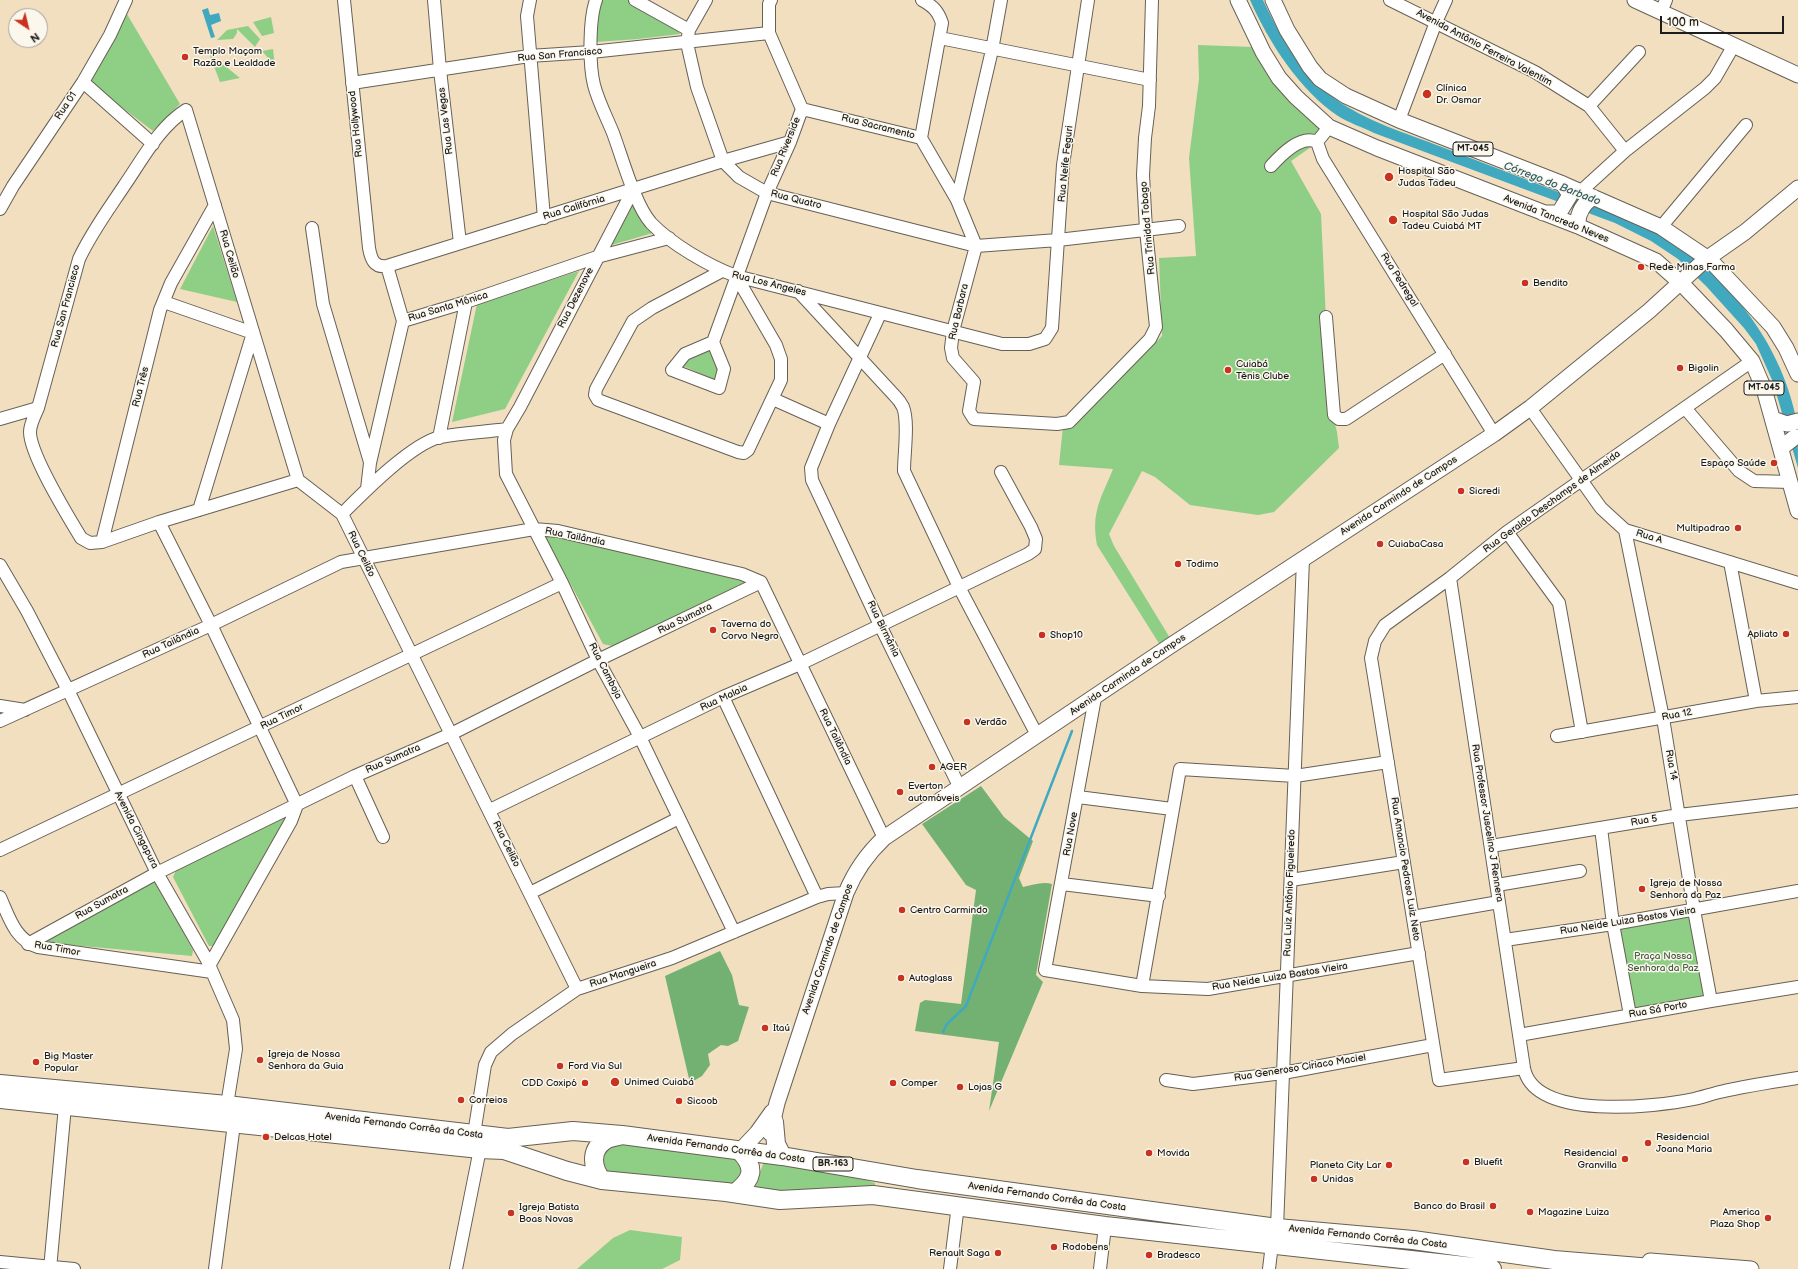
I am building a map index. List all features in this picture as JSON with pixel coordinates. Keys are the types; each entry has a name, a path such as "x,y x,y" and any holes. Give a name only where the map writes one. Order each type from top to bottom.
{"highway":[{"name":"Avenida Fernando Corrêa da Costa","path":"0,1084 227,1105 477,1142 567,1171 602,1180 735,1193 780,1200 873,1195 958,1205 1105,1226 1275,1236 1413,1240 1593,1264 1664,1269"},
{"name":"Avenida Fernando Corrêa da Costa","path":"0,1100 234,1124 477,1142 573,1132 622,1135 740,1152 782,1156 1275,1236 1419,1266 1492,1269"},
{"path":"774,1122 776,1144 782,1156"},
{"path":"602,1180 596,1173 594,1156 599,1145 605,1140 622,1135"},
{"path":"740,1152 748,1160 751,1167 750,1177"},
{"path":"735,1193 744,1186 763,1154"},
{"path":"1419,1266 1426,1253 1432,1251 1463,1254 1474,1249"}],"main road":[{"name":"Avenida Tancredo Neves","path":"1238,0 1263,52 1279,78 1296,97 1329,127 1377,148 1542,213 1578,222 1656,261 1687,282 1752,361 1764,389 1786,421 1781,448 1798,511"},
{"name":"MT-045","path":"1273,0 1287,30 1303,56 1320,79 1346,96 1399,120 1661,227 1710,262 1773,327 1786,348 1798,374"},
{"path":"1635,0 1664,6 1734,45 1797,72"},
{"name":"Avenida Carmindo de Campos","path":"763,1154 774,1122 777,1103 846,893 852,878 864,859 884,838 1095,698 1170,646 1494,434 1530,408 1687,282 1798,188"},
{"path":"1542,213 1559,212 1579,194"},
{"path":"1578,222 1579,194"},
{"path":"1781,448 1796,438"},
{"path":"740,1152 757,1134 777,1103"},
{"name":"Avenida Fernando Corrêa da Costa","path":"1593,1264 1634,1261 1674,1262 1751,1269"}],"street":[{"name":"Rua 01","path":"0,208 13,186 83,82 110,35 126,0"},
{"name":"Rua Hollywood","path":"344,0 369,248 372,261 377,266 387,266"},
{"name":"Rua Las Vegas","path":"434,0 440,70 460,243"},
{"path":"530,0 526,16 544,218"},
{"name":"Rua Los Angeles","path":"596,0 592,28 591,52 594,85 633,190 650,222 669,238 706,263 736,276 1002,344 1029,344 1045,339 1052,328"},
{"path":"635,0 689,30"},
{"path":"687,43 689,30 706,0"},
{"path":"771,0 769,4 769,33 802,108"},
{"name":"Rua Sacramento","path":"802,108 921,138 942,23 939,14 934,7 922,0"},
{"path":"957,200 992,50 1001,0"},
{"name":"Rua Neife Feguri","path":"1052,328 1063,165 1080,66 1088,0"},
{"name":"Rua Trinidad Tobago","path":"1070,422 1150,339 1156,327 1146,230 1143,175 1150,80 1152,0"},
{"name":"Avenida Antônio Ferreira Valentim","path":"1390,0 1535,72 1589,106 1625,150"},
{"path":"1399,120 1436,22 1446,0"},
{"name":"Rua San Francisco","path":"352,83 529,56 687,43 769,33"},
{"path":"940,38 992,50 1150,80"},
{"name":"Rua Quatro","path":"687,43 697,87 723,161 739,177 767,193 976,246 1058,240 1179,226"},
{"path":"1579,194 1625,150 1705,88 1715,78 1734,45"},
{"path":"1589,106 1639,52"},
{"path":"83,82 153,144"},
{"name":"Rua Riverside","path":"713,342 767,193 790,142 802,108"},
{"name":"Rua San Francisco","path":"102,542 90,543 81,538 47,477 31,441 30,430 38,408 79,259 88,240 153,144 177,116 186,110"},
{"name":"Rua Ceilão","path":"186,110 298,480 342,514 410,655 490,810 577,989"},
{"path":"1661,227 1746,125"},
{"path":"1271,166 1285,152 1305,140 1312,139 1317,142 1329,127"},
{"path":"921,138 957,200 976,246"},
{"name":"Rua Califórnia","path":"387,266 723,161 790,142"},
{"name":"Rua Pedregal","path":"1317,142 1323,159 1494,434"},
{"name":"Rua Dezenove","path":"520,407 633,190"},
{"name":"Rua Três","path":"102,542 158,318 171,283 215,205"},
{"path":"312,228 323,304 370,463"},
{"name":"Rua Santa Mônica","path":"367,489 370,463 403,321 466,302 597,257 669,238"},
{"name":"Rua Barbara","path":"976,246 953,331 951,348 953,358 974,382 969,411 974,419 1057,424 1070,422"},
{"path":"387,266 403,321"},
{"path":"722,271 652,308 633,321 596,390 595,395 598,400 738,452 744,453 748,450 781,380 781,359 776,345 736,276"},
{"path":"797,291 895,396 903,407 906,421 904,471 959,587 1038,735"},
{"path":"164,302 253,333 199,510"},
{"path":"439,438 466,302"},
{"path":"773,399 829,424 880,314"},
{"path":"1326,317 1334,415 1339,419 1346,419 1445,354"},
{"path":"713,342 724,369 719,388 672,370 686,354 713,342"},
{"name":"Rua Geraldo Deschamps de Almeida","path":"1371,658 1375,641 1385,625 1450,578 1507,532 1752,361"},
{"name":"Rua Camboja","path":"520,407 507,429 504,440 506,474 562,583 598,660 640,737 734,932"},
{"path":"0,419 38,408"},
{"name":"Rua A","path":"1530,408 1601,508 1625,530 1798,583"},
{"path":"1685,408 1722,452 1744,474 1754,481 1790,482"},
{"name":"Rua Birmânia","path":"829,424 811,468 812,480 880,625 960,788"},
{"path":"342,514 367,489 415,449 439,438 507,429"},
{"name":"Rua Malaia","path":"490,810 723,697 800,664 1028,554 1035,549 1036,539 1001,472"},
{"path":"102,542 159,522 298,480"},
{"path":"159,522 211,625 297,805 291,821 211,969"},
{"name":"Rua Tailândia","path":"0,721 211,625 341,562 363,557 534,529 558,532 742,574 764,587 884,838"},
{"name":"Rua 14","path":"1625,530 1663,718 1694,910 1712,1001"},
{"path":"1507,532 1559,603 1582,732"},
{"name":"Rua Luiz Antônio Figueiredo","path":"1269,1269 1275,1236 1283,1073 1303,558"},
{"path":"1730,562 1756,701"},
{"name":"Avenida Cingapura","path":"0,565 27,611 68,690 118,795 158,873 211,969 233,1020 236,1050 227,1105"},
{"name":"Rua Professor Juscelino J Rennera","path":"1450,578 1524,1068 1526,1076 1531,1084 1539,1091 1552,1098 1588,1105 1619,1107 1694,1099 1720,1092 1798,1078"},
{"name":"Rua Timor","path":"0,850 260,728 562,583"},
{"name":"Rua Sumatra","path":"28,944 158,873 355,776 451,734 598,660 764,587"},
{"name":"Rua Amancio Pedroso Luiz Neto","path":"1371,658 1439,1080 1524,1068"},
{"path":"723,697 817,897"},
{"name":"Rua 12","path":"1557,736 1756,701 1798,697"},
{"name":"Rua Nove","path":"1045,970 1095,698"},
{"path":"0,706 25,710"},
{"path":"1142,986 1159,896 1172,809 1180,769 1294,776 1388,762"},
{"path":"355,776 383,837"},
{"path":"1078,797 1172,809"},
{"name":"Rua 5","path":"1491,846 1679,815 1798,801"},
{"path":"530,892 679,818"},
{"path":"1601,828 1613,924 1630,1015"},
{"path":"1291,880 1404,862"},
{"path":"1497,886 1580,870"},
{"path":"1062,884 1159,896"},
{"name":"Rua Neide Luiza Bastos Vieira","path":"1505,940 1613,924 1798,891"},
{"name":"Rua Mangueira","path":"456,1269 477,1142 485,1064 491,1052 512,1034 577,989 672,958 817,897 828,894 846,893"},
{"name":"Rua Timor","path":"0,897 15,929 28,944 38,947 211,969"},
{"path":"1413,917 1499,902"},
{"name":"Rua Neide Luiza Bastos Vieira","path":"1045,970 1142,986 1208,989 1419,953"},
{"name":"Rua Sá Porto","path":"1519,1035 1798,987"},
{"name":"Rua Generoso Ciriaco Maciel","path":"1166,1080 1192,1084 1283,1073 1433,1045"},
{"path":"50,1268 65,1106"},
{"path":"215,1269 234,1124"},
{"path":"950,1269 958,1205"},
{"path":"1100,1269 1105,1226"},
{"path":"0,1262 50,1268 74,1269"}],"green space":[{"path":"603,0 630,0 672,23 680,34 596,42 597,12"},
{"path":"124,9 180,104 153,131 87,81"},
{"path":"271,17 274,33 262,36 253,22"},
{"path":"248,26 260,39 255,47 237,29 237,33 233,39 217,40 227,30"},
{"name":"Cuiabá Tênis Clube","path":"1198,45 1253,47 1322,123 1314,145 1291,161 1321,214 1330,404 1337,432 1339,448 1274,512 1258,515 1190,505 1155,477 1142,471 1109,534 1114,546 1170,638 1160,645 1097,545 1095,533 1096,514 1101,497 1113,469 1059,465 1063,426 1074,427 1078,419 1162,336 1159,258 1196,256 1189,158 1199,79"},
{"path":"273,49 275,66 262,51"},
{"path":"209,53 240,78 220,82"},
{"path":"634,201 656,232 605,247"},
{"path":"213,226 237,302 180,289"},
{"path":"579,271 505,409 452,422 477,304"},
{"path":"712,348 721,367 715,380 683,366 689,357"},
{"path":"545,537 554,537 745,577 746,588 612,646 603,644"},
{"path":"981,786 1004,817 1033,841 1019,878 1023,887 1041,883 1052,884 1036,975 1043,982 989,1111 999,1042 915,1031 920,1003 925,1000 961,1004 976,890 966,885 922,824"},
{"path":"284,816 289,819 215,946 209,946 173,877 177,868"},
{"path":"151,880 159,885 193,950 192,956 49,943 48,939"},
{"name":"Praça Nossa Senhora da Paz","path":"1694,912 1708,999 1633,1012 1618,925"},
{"path":"720,951 732,975 739,1005 749,1007 738,1041 728,1046 721,1045 708,1054 710,1065 702,1076 690,1083 665,976"},
{"path":"608,1142 737,1155 748,1170 734,1184 606,1176 598,1151"},
{"path":"766,1156 824,1167 875,1183 875,1190 793,1194 754,1189"},
{"path":"630,1230 682,1237 680,1260 662,1269 577,1269 613,1238"}],"water":[{"path":"1250,0 1263,0 1284,41 1301,66 1322,88 1346,106 1386,126 1634,220 1670,241 1696,260 1720,282 1742,306 1761,332 1776,360 1789,390 1797,422 1798,468 1773,382 1756,344 1744,328 1706,286 1678,259 1651,241 1615,223 1374,133 1338,116 1324,106 1311,93 1286,64 1257,16"},
{"path":"208,8 210,15 219,13 221,21 211,25 215,37 211,38 202,10"}],"waterway":[{"path":"943,1032 947,1024 966,1006 1072,731"}],"place":[{"name":"Templo Maçom Razão e Lealdade","path":"185,57"},
{"name":"Clínica Dr. Osmar","path":"1427,94"},
{"name":"Hospital São Judas Tadeu","path":"1389,177"},
{"name":"Hospital São Judas Tadeu Cuiabá MT","path":"1393,220"},
{"name":"Rede Minas Farma","path":"1641,267"},
{"name":"Bendito","path":"1525,283"},
{"name":"Bigolin","path":"1680,368"},
{"name":"Cuiabá Tênis Clube","path":"1228,370"},
{"name":"Espaço Saúde","path":"1774,463"},
{"name":"Sicredi","path":"1461,491"},
{"name":"Multipadrao","path":"1738,528"},
{"name":"CuiabaCasa","path":"1380,544"},
{"name":"Todimo","path":"1178,564"},
{"name":"Taverna do Corvo Negro","path":"713,630"},
{"name":"Apliato","path":"1786,634"},
{"name":"Shop10","path":"1042,635"},
{"name":"Verdão","path":"967,722"},
{"name":"AGER","path":"932,767"},
{"name":"Everton automóveis","path":"900,792"},
{"name":"Igreja de Nossa Senhora da Paz","path":"1642,889"},
{"name":"Centro Carmindo","path":"902,910"},
{"name":"Autoglass","path":"901,978"},
{"name":"Itaú","path":"765,1028"},
{"name":"Igreja de Nossa Senhora da Guia","path":"260,1060"},
{"name":"Big Master Popular","path":"36,1062"},
{"name":"Ford Via Sul","path":"560,1066"},
{"name":"Unimed Cuiabá","path":"615,1082"},
{"name":"CDD Coxipó","path":"585,1083"},
{"name":"Comper","path":"893,1083"},
{"name":"Lojas G","path":"960,1087"},
{"name":"Correios","path":"461,1100"},
{"name":"Sicoob","path":"679,1101"},
{"name":"Delcas Hotel","path":"266,1137"},
{"name":"Residencial Joana Maria","path":"1648,1143"},
{"name":"Movida","path":"1149,1153"},
{"name":"Residencial Granvilla","path":"1625,1159"},
{"name":"Bluefit","path":"1466,1162"},
{"name":"Planeta City Lar","path":"1389,1165"},
{"name":"Unidas","path":"1314,1179"},
{"name":"Banco do Brasil","path":"1493,1206"},
{"name":"Magazine Luiza","path":"1530,1212"},
{"name":"Igreja Batista Boas Novas","path":"511,1213"},
{"name":"America Plaza Shop","path":"1768,1218"},
{"name":"Rodobens","path":"1054,1247"},
{"name":"Renault Saga","path":"998,1253"},
{"name":"Bradesco","path":"1149,1255"}],"water label":[{"name":"Córrego do Barbado","path":"1552,184"}]}
